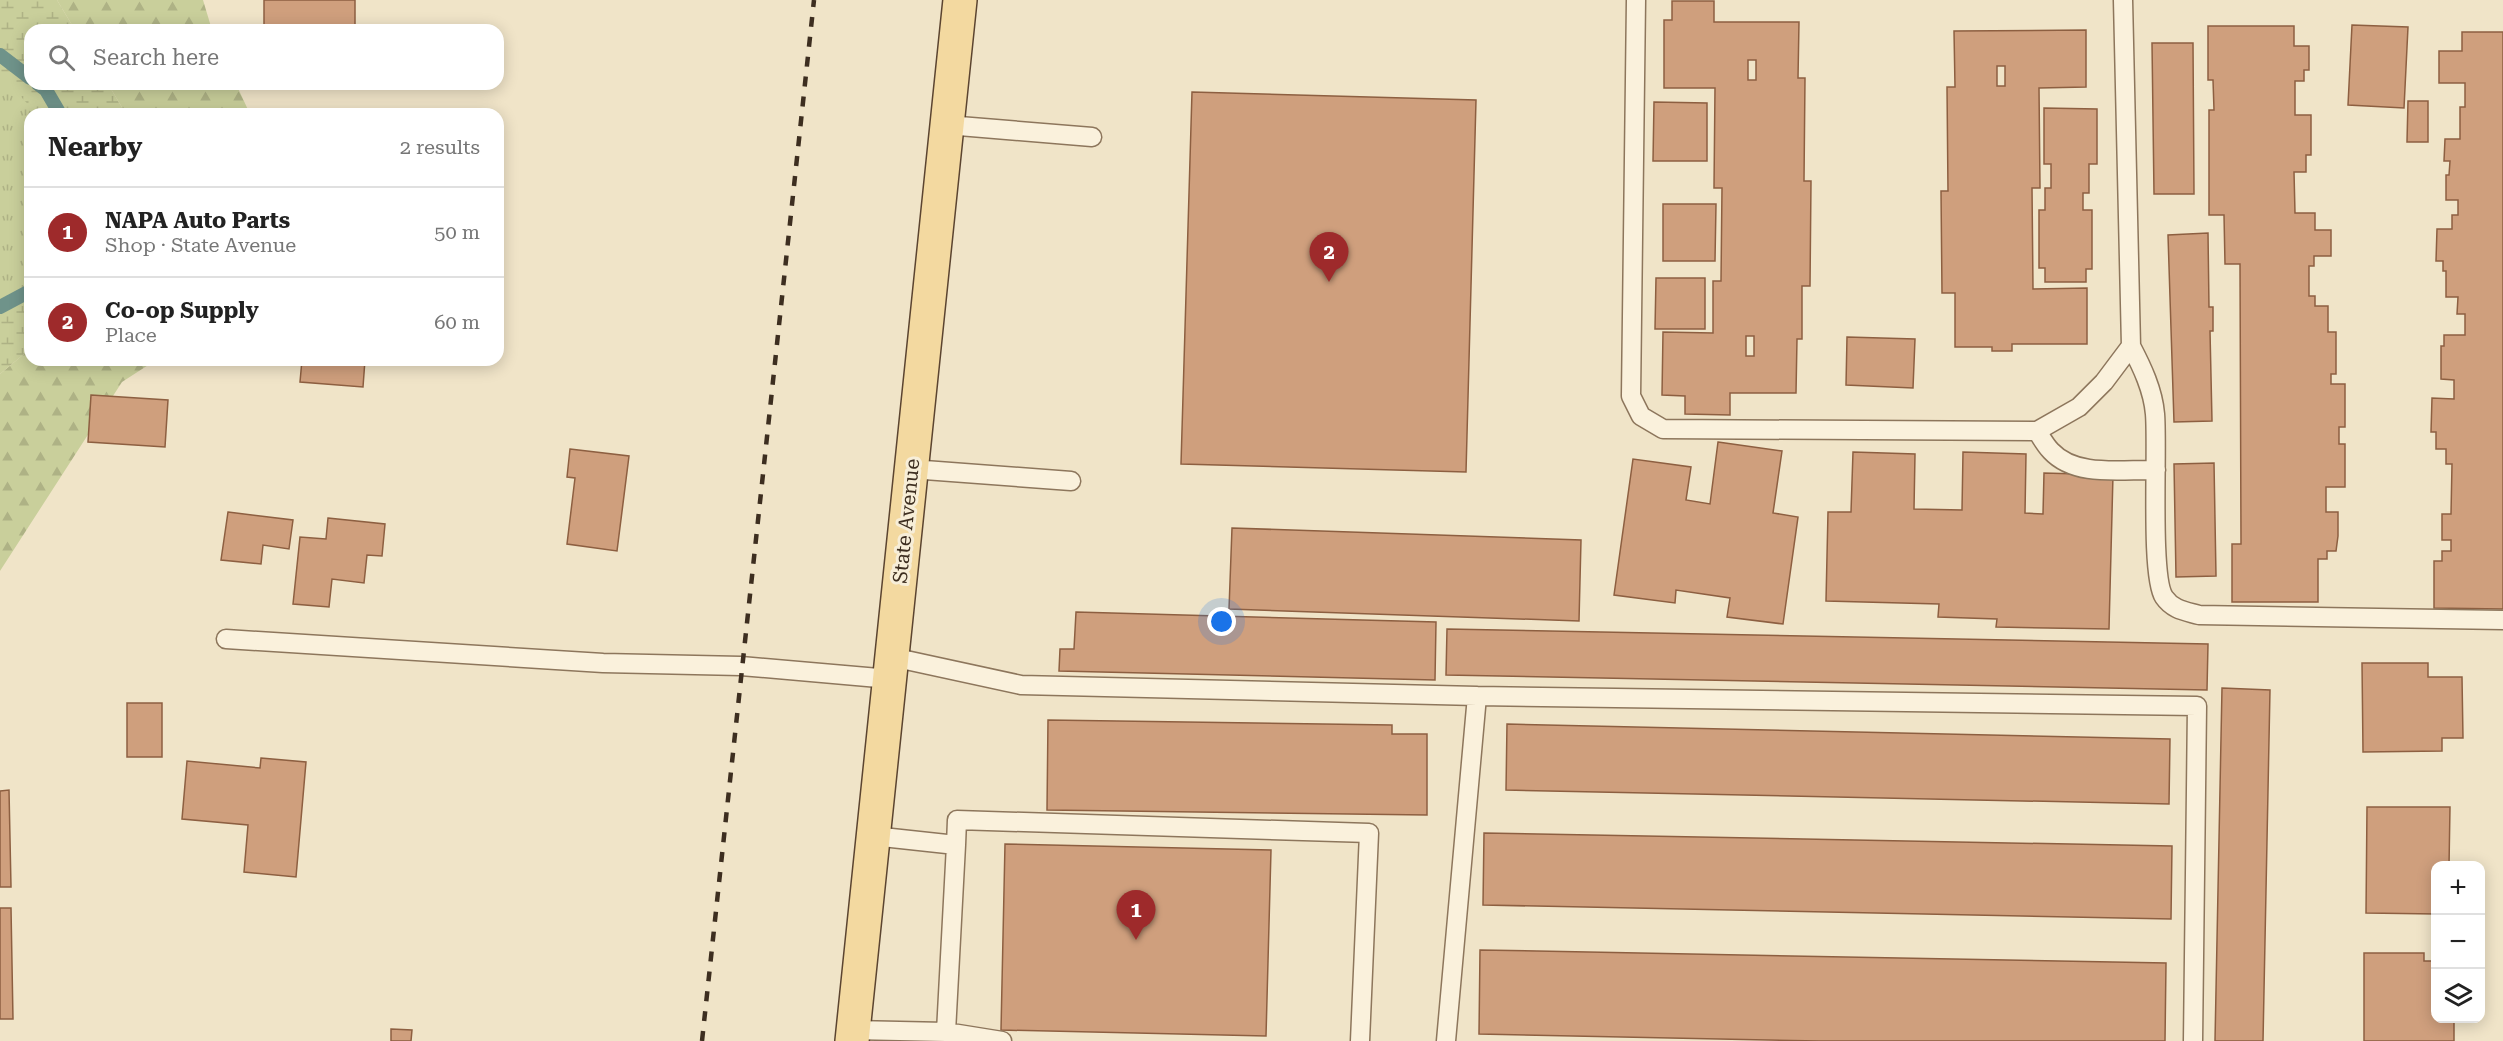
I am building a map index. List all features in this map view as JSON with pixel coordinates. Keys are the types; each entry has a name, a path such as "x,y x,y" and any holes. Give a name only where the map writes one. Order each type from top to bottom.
{"main road":[{"name":"State Avenue","path":"852,1036 960,0"}],"lane":[{"path":"1636,0 1631,396 1641,416 1663,429 2037,431 2079,407 2104,382 2131,346"},
{"path":"2123,0 2131,346 2144,371 2155,412 2156,566 2163,595 2177,610 2199,615 2503,620"},
{"path":"947,125 1092,137"},
{"path":"2037,431 2051,452 2068,464 2087,469 2156,470"},
{"path":"911,469 1071,481"},
{"path":"226,639 592,662 891,668 1021,686 1477,696 2197,706 2193,1041"},
{"path":"1446,1041 1477,696"},
{"path":"946,1032 957,820 1369,833 1360,1041"},
{"path":"873,837 956,845"},
{"path":"852,1036 946,1032 1002,1041"}],"green space":[{"path":"0,0 57,0 71,24 24,24 24,90 112,90 122,108 24,108 24,354 0,374"},
{"path":"57,0 203,0 210,24 71,24"},
{"path":"0,79 10,85 31,108 24,108 24,283 0,296"},
{"path":"112,90 239,90 247,108 122,108"},
{"path":"24,354 24,366 147,366 122,382 0,571 0,374"}],"building":[{"path":"264,0 355,0 355,24 264,24"},
{"path":"1672,1 1714,1 1714,22 1799,22 1798,78 1805,78 1804,181 1811,181 1810,286 1802,286 1802,339 1797,339 1796,393 1730,393 1730,415 1685,414 1685,396 1662,395 1663,332 1713,333 1713,281 1721,281 1722,188 1714,188 1715,88 1664,88 1664,20 1672,20","holes":["1748,60 1756,60 1756,80 1748,80","1746,336 1754,336 1754,356 1746,356"]},
{"path":"2352,25 2408,27 2404,108 2348,105"},
{"path":"2208,26 2294,26 2294,46 2309,46 2309,70 2304,70 2304,81 2295,81 2295,115 2311,115 2311,155 2306,155 2306,172 2294,172 2295,213 2315,213 2315,230 2331,230 2331,256 2314,256 2314,266 2309,266 2309,296 2315,296 2315,306 2328,306 2328,332 2336,332 2336,374 2331,374 2331,384 2345,384 2345,427 2339,427 2339,444 2345,444 2345,487 2326,487 2326,512 2338,512 2338,536 2336,551 2327,551 2327,559 2318,559 2318,602 2232,602 2232,544 2241,544 2240,264 2225,264 2224,215 2209,215 2209,110 2214,110 2213,80 2208,80"},
{"path":"2086,30 2086,87 2039,88 2040,188 2032,188 2033,289 2087,288 2087,344 2012,344 2012,351 1992,351 1992,347 1955,347 1955,293 1942,293 1941,191 1948,191 1947,87 1955,87 1954,31","holes":["1997,66 2005,66 2005,86 1997,86"]},
{"path":"2462,32 2503,32 2503,609 2434,608 2434,561 2442,561 2442,551 2451,551 2451,540 2442,540 2442,514 2451,514 2452,464 2446,464 2446,449 2436,449 2436,432 2431,432 2432,398 2454,399 2454,380 2441,379 2441,346 2444,346 2444,335 2465,335 2465,314 2457,314 2458,297 2446,297 2446,271 2443,271 2443,261 2436,261 2437,229 2452,229 2452,215 2458,215 2458,200 2446,200 2446,175 2449,175 2450,161 2444,161 2445,139 2460,139 2460,107 2465,107 2465,83 2439,83 2439,51 2462,51"},
{"path":"2152,43 2193,43 2194,194 2154,194"},
{"path":"1192,92 1476,100 1466,472 1181,464"},
{"path":"2408,101 2428,101 2428,142 2407,142"},
{"path":"1654,102 1707,103 1707,161 1653,161"},
{"path":"2044,108 2097,109 2097,164 2089,164 2089,193 2083,193 2083,210 2092,210 2092,269 2086,269 2086,282 2045,282 2045,268 2039,268 2039,210 2045,210 2045,188 2051,188 2051,164 2044,164"},
{"path":"1663,204 1716,204 1715,261 1663,261"},
{"path":"2208,233 2209,307 2213,307 2213,331 2210,331 2212,421 2174,422 2168,235"},
{"path":"1656,278 1705,278 1705,329 1655,329"},
{"path":"1847,337 1915,339 1913,388 1846,385"},
{"path":"301,366 365,366 363,387 300,382"},
{"path":"91,395 168,400 165,447 88,442"},
{"path":"1718,442 1782,451 1773,513 1798,517 1783,624 1727,617 1730,598 1676,590 1675,603 1614,595 1633,459 1691,467 1686,500 1710,504"},
{"path":"570,449 629,456 617,551 567,544 575,478 567,477"},
{"path":"1853,452 1915,454 1914,509 1962,510 1963,452 2026,454 2025,513 2043,514 2044,473 2113,475 2109,629 1996,627 1997,619 1938,617 1939,604 1826,601 1828,512 1851,512"},
{"path":"2214,463 2216,576 2176,577 2174,464"},
{"path":"228,512 293,520 289,549 263,545 261,564 221,560"},
{"path":"328,518 385,524 382,556 367,555 364,583 332,579 329,607 293,604 300,537 326,539"},
{"path":"1232,528 1581,540 1579,621 1229,609"},
{"path":"1076,612 1436,622 1435,680 1059,671 1060,649 1074,649"},
{"path":"1447,629 2208,644 2207,690 1446,675"},
{"path":"2362,663 2428,663 2428,677 2462,677 2463,738 2442,738 2442,751 2363,752"},
{"path":"2222,688 2270,690 2263,1041 2215,1041"},
{"path":"127,703 162,703 162,757 127,757"},
{"path":"1048,720 1392,725 1392,734 1427,734 1427,815 1047,810"},
{"path":"1507,724 2170,739 2169,804 1506,790"},
{"path":"261,758 306,762 296,877 244,872 248,825 182,819 187,761 260,768"},
{"path":"9,790 11,887 0,887 0,791"},
{"path":"2367,807 2450,807 2449,861 2431,861 2431,914 2366,913"},
{"path":"1484,833 2172,846 2171,919 1483,905"},
{"path":"1005,844 1271,850 1266,1036 1001,1030"},
{"path":"0,908 11,908 13,1019 0,1019"},
{"path":"1480,950 2166,963 2165,1041 1819,1041 1479,1034"},
{"path":"2364,953 2424,953 2424,961 2431,961 2431,1023 2454,1023 2454,1041 2364,1041"},
{"path":"391,1029 412,1030 411,1041 391,1041"}],"waterway":[{"path":"0,55 24,73"},
{"path":"46,90 56,108"},
{"path":"0,307 24,294"}],"railway":[{"path":"702,1041 814,0"}],"place":[{"name":"Co-op Supply","path":"1329,282"},
{"name":"NAPA Auto Parts","path":"1136,940"}]}
